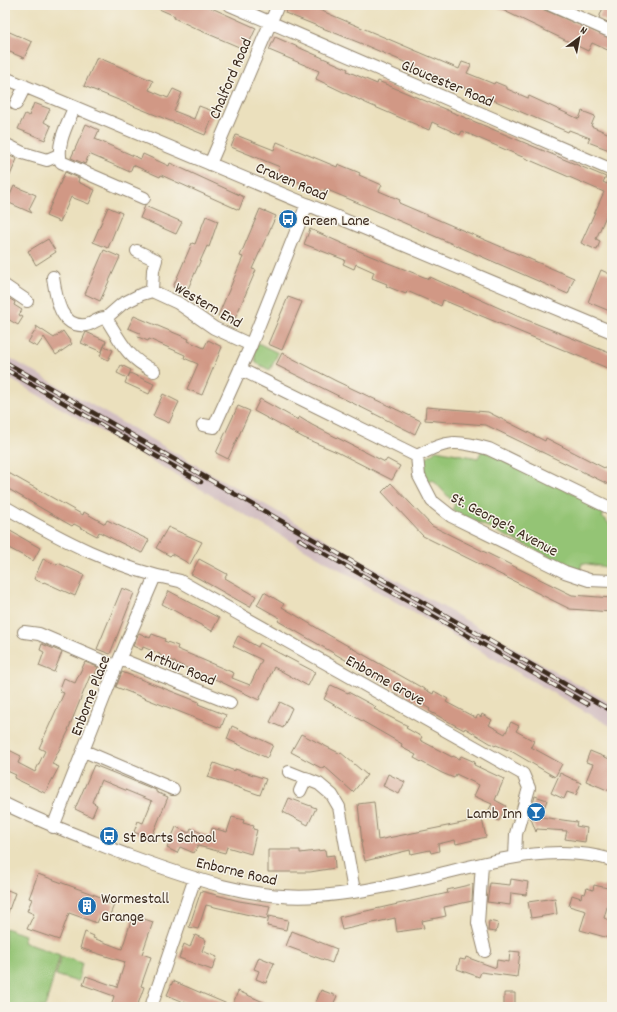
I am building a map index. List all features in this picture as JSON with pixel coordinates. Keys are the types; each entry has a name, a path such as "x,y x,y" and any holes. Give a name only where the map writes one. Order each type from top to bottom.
{"street":[{"name":"Gloucester Road","path":"230,5 612,170"},
{"name":"Chalford Road","path":"210,164 278,5"},
{"path":"551,5 612,32"},
{"name":"Craven Road","path":"5,78 612,332"},
{"path":"16,104 25,86"},
{"path":"74,108 66,128 59,154 61,162 144,198"},
{"path":"5,144 44,166 59,154"},
{"path":"203,425 214,427 251,345 307,204"},
{"name":"Western End","path":"137,251 156,260 153,270 152,291"},
{"path":"53,277 61,312 72,323 87,325 102,317 106,318 130,355 140,364 154,371"},
{"path":"5,286 27,301"},
{"name":"Western End","path":"106,318 122,304 142,294 152,291 178,303 214,328 251,345"},
{"path":"240,369 417,456 436,446 458,442 484,448 596,500 612,509"},
{"name":"St. George's Avenue","path":"417,456 418,476 432,501 451,516 565,572 589,580 612,581"},
{"name":"Enborne Grove","path":"5,507 41,528 113,563 155,576 180,581 523,774 529,788 516,834 515,857"},
{"name":"Enborne Place","path":"53,827 118,663 155,576"},
{"name":"Arthur Road","path":"24,632 39,634 230,703"},
{"path":"84,751 174,789"},
{"path":"289,772 320,784 332,795 339,807 354,891"},
{"path":"300,791 306,778"},
{"name":"Enborne Road","path":"5,804 53,827 195,878 249,892 272,896 317,896 354,891 427,877 515,857 550,853 588,855 612,860"},
{"path":"482,864 478,923 485,951"},
{"path":"151,1007 195,878"}],"shaded area":[{"path":"5,355 612,704 612,727 5,376"}],"green space":[{"path":"258,343 278,353 270,370 256,363 254,352"},
{"path":"436,450 478,458 482,450 607,509 602,517 612,526 612,568 582,563 580,571 452,510 455,504 433,480 427,483 424,475 424,460"},
{"path":"5,928 25,935 23,942 60,955 45,1007 5,1007"},
{"path":"61,956 82,963 78,982 56,975"}],"building":[{"path":"150,5 205,5 256,28 246,50 199,30 174,18 175,16"},
{"path":"288,5 308,5 459,69 462,62 471,65 467,73 494,84 495,82 507,87 507,89 528,98 529,96 579,119 582,111 595,116 591,126 612,135 612,151 588,142 590,138 569,130 568,132 360,43 285,13"},
{"path":"492,5 531,5 547,11 612,39 612,52 592,43 588,51"},
{"path":"604,5 612,5 612,24 599,18"},
{"path":"5,30 32,42 24,58 5,50"},
{"path":"275,37 348,69 347,71 377,84 378,81 606,177 603,182 607,184 610,177 612,177 612,202 596,239 600,241 597,250 581,243 604,192 462,131 460,135 432,122 429,130 368,104 316,79 319,71 269,50"},
{"path":"97,57 153,81 149,90 168,98 173,89 182,93 174,111 194,119 199,106 215,112 205,135 84,86"},
{"path":"34,103 50,109 44,122 51,126 45,140 18,129 25,114 29,116"},
{"path":"86,124 99,130 95,139 141,159 143,154 169,166 170,163 244,197 239,210 161,175 160,177 133,165 130,172 89,154 85,164 71,158"},
{"path":"236,135 274,150 277,142 337,167 338,164 360,173 359,175 382,185 379,191 400,200 399,203 574,278 568,294 325,189 323,192 277,173 280,167 231,147"},
{"path":"5,154 17,159 5,187"},
{"path":"65,172 79,178 78,182 95,190 89,204 71,197 60,222 46,216"},
{"path":"14,186 36,195 29,209 32,213 7,202"},
{"path":"145,206 182,222 176,234 140,218"},
{"path":"108,207 122,213 108,248 93,242"},
{"path":"260,209 276,216 252,269 256,270 233,323 218,316 243,257 240,256"},
{"path":"206,216 218,221 209,247 207,246 186,293 173,287 192,243 195,244"},
{"path":"310,229 368,255 429,279 430,277 517,316 612,354 612,370 443,300 441,306 407,291 406,294 386,286 387,284 372,278 374,272 356,264 354,269 343,264 345,260 304,244"},
{"path":"48,239 56,252 36,265 28,251"},
{"path":"104,250 120,257 100,301 85,294"},
{"path":"601,270 612,275 612,312 588,302"},
{"path":"5,296 15,302 14,305 22,310 19,315 23,317 18,325 6,318 5,320"},
{"path":"288,297 302,302 282,350 268,344"},
{"path":"134,316 189,339 188,341 204,348 208,340 222,347 202,395 187,389 198,364 184,358 185,355 149,339 148,341 138,337 140,333 128,328"},
{"path":"36,326 54,338 63,331 72,344 56,355 44,337 37,347 28,342 37,328"},
{"path":"86,332 106,341 102,352 81,343"},
{"path":"104,346 113,350 108,360 100,356"},
{"path":"282,353 336,381 421,421 415,434 276,365"},
{"path":"121,365 131,370 128,377 130,373 154,384 149,394 125,383 127,378 117,373"},
{"path":"163,394 179,402 169,423 153,416"},
{"path":"260,399 298,420 299,417 385,462 387,459 400,466 392,480 337,452 304,438 254,411"},
{"path":"238,406 250,411 228,459 216,453"},
{"path":"426,407 488,412 545,441 546,438 612,472 612,486 486,425 425,420"},
{"path":"5,471 83,515 84,512 105,524 107,520 149,540 142,553 99,532 97,536 74,524 72,526 5,487"},
{"path":"391,483 432,526 572,595 612,598 612,612 570,609 423,536 382,492"},
{"path":"168,527 202,542 190,564 172,554 170,556 156,548"},
{"path":"5,528 40,548 33,561 5,546"},
{"path":"43,559 57,565 58,563 84,575 75,596 34,579"},
{"path":"199,559 227,574 225,578 256,596 250,607 191,574"},
{"path":"122,588 134,593 110,654 97,649"},
{"path":"169,591 219,618 212,631 162,604"},
{"path":"264,592 284,604 282,607 327,634 433,694 434,691 448,699 446,702 476,718 478,715 481,717 482,714 492,720 489,725 505,734 511,722 519,726 516,731 534,741 531,747 562,764 555,777 511,751 496,745 495,746 465,728 464,730 429,711 430,709 278,621 280,618 257,605"},
{"path":"139,633 150,638 152,634 165,639 164,641 178,646 177,649 234,673 232,678 250,685 262,660 233,646 238,636 258,647 260,643 315,672 308,686 274,667 259,700 217,680 175,663 160,656 160,654 143,647 142,650 133,646"},
{"path":"42,644 62,652 54,672 39,666 44,652 40,650"},
{"path":"85,662 98,667 94,677 90,676 69,730 52,764 59,767 45,793 14,778 16,775 5,770 5,748 21,756 18,763 35,772 45,751 39,748 64,693 59,691 64,678 75,683"},
{"path":"122,672 199,702 198,704 226,715 221,728 116,687"},
{"path":"331,685 348,692 376,707 374,709 408,726 406,728 422,737 420,740 452,757 453,756 459,759 461,756 475,762 474,765 504,779 495,800 506,806 499,821 486,815 492,804 474,796 479,785 456,774 454,778 414,758 416,755 401,747 402,744 324,699"},
{"path":"280,702 292,708 283,728 270,722"},
{"path":"232,726 273,745 267,758 227,739"},
{"path":"301,734 339,753 340,752 367,775 353,792 324,766 323,769 291,752"},
{"path":"590,751 612,760 612,792 586,781 593,764 586,762"},
{"path":"214,763 235,771 235,769 266,779 260,795 208,777"},
{"path":"94,765 156,790 156,792 168,797 151,839 134,832 138,821 143,823 152,801 101,780 92,802 97,805 92,817 75,809"},
{"path":"560,773 581,783 576,795 567,792 564,799 551,793"},
{"path":"388,774 405,782 399,794 383,786"},
{"path":"535,796 547,800 541,817 577,822 576,826 587,828 585,842 565,839 567,831 537,829 536,832 530,816"},
{"path":"289,798 316,808 308,825 283,812"},
{"path":"374,802 378,840 482,819 486,837 456,844 455,840 438,844 439,851 431,853 430,850 411,854 410,850 365,861 361,844 358,804"},
{"path":"232,817 244,820 243,823 254,826 253,829 257,830 251,854 227,847 225,853 198,846 194,853 180,847 177,853 167,848 176,827 189,833 191,828 210,837 212,828 227,832"},
{"path":"268,850 300,850 300,853 325,850 326,856 334,855 335,868 310,872 268,872"},
{"name":"Wormestall Grange","path":"38,874 106,899 105,902 114,905 109,917 101,914 97,923 69,913 59,940 27,929 34,914 27,911 32,899 29,898"},
{"path":"511,879 528,882 526,895 511,893 510,905 487,902 490,883 510,885"},
{"path":"473,884 472,901 444,907 446,916 422,921 424,928 397,932 395,918 342,930 339,917 448,893 447,890"},
{"path":"594,885 612,889 604,918 612,921 612,939 580,930 586,911 569,906 572,895 581,898 582,893 585,894 587,888 593,890"},
{"path":"5,889 15,893 6,918 5,918"},
{"path":"201,891 239,901 270,906 267,919 206,905 198,929 189,927"},
{"path":"555,898 557,914 531,918 528,902"},
{"path":"133,915 153,922 142,954 151,957 141,986 144,987 137,1007 111,1007 114,996 83,985 86,976 117,987 125,962 80,948 85,932 94,936 93,938 122,949"},
{"path":"269,916 288,920 286,930 267,926"},
{"path":"489,921 498,923 496,932 488,931"},
{"path":"292,931 337,949 332,963 286,946"},
{"path":"195,935 206,940 202,951 217,957 212,970 179,958 184,944 190,947"},
{"path":"510,951 520,952 517,977 481,972 479,977 457,969 460,959 465,960 466,957 496,968 497,960 509,962"},
{"path":"259,957 274,963 266,983 256,979 259,971 254,969"},
{"path":"173,981 232,1006 238,991 275,1007 196,1007 167,995"},
{"path":"321,990 337,996 332,1007 314,1007"},
{"path":"504,993 515,993 515,1007 504,1007"}],"railway":[{"path":"5,362 612,711"},
{"path":"5,369 201,482"},
{"path":"299,539 587,704"}],"place":[{"name":"Green Lane","path":"288,219"},
{"name":"Lamb Inn","path":"536,812"},
{"name":"St Barts School","path":"109,836"},
{"name":"Wormestall Grange","path":"87,906"}]}
